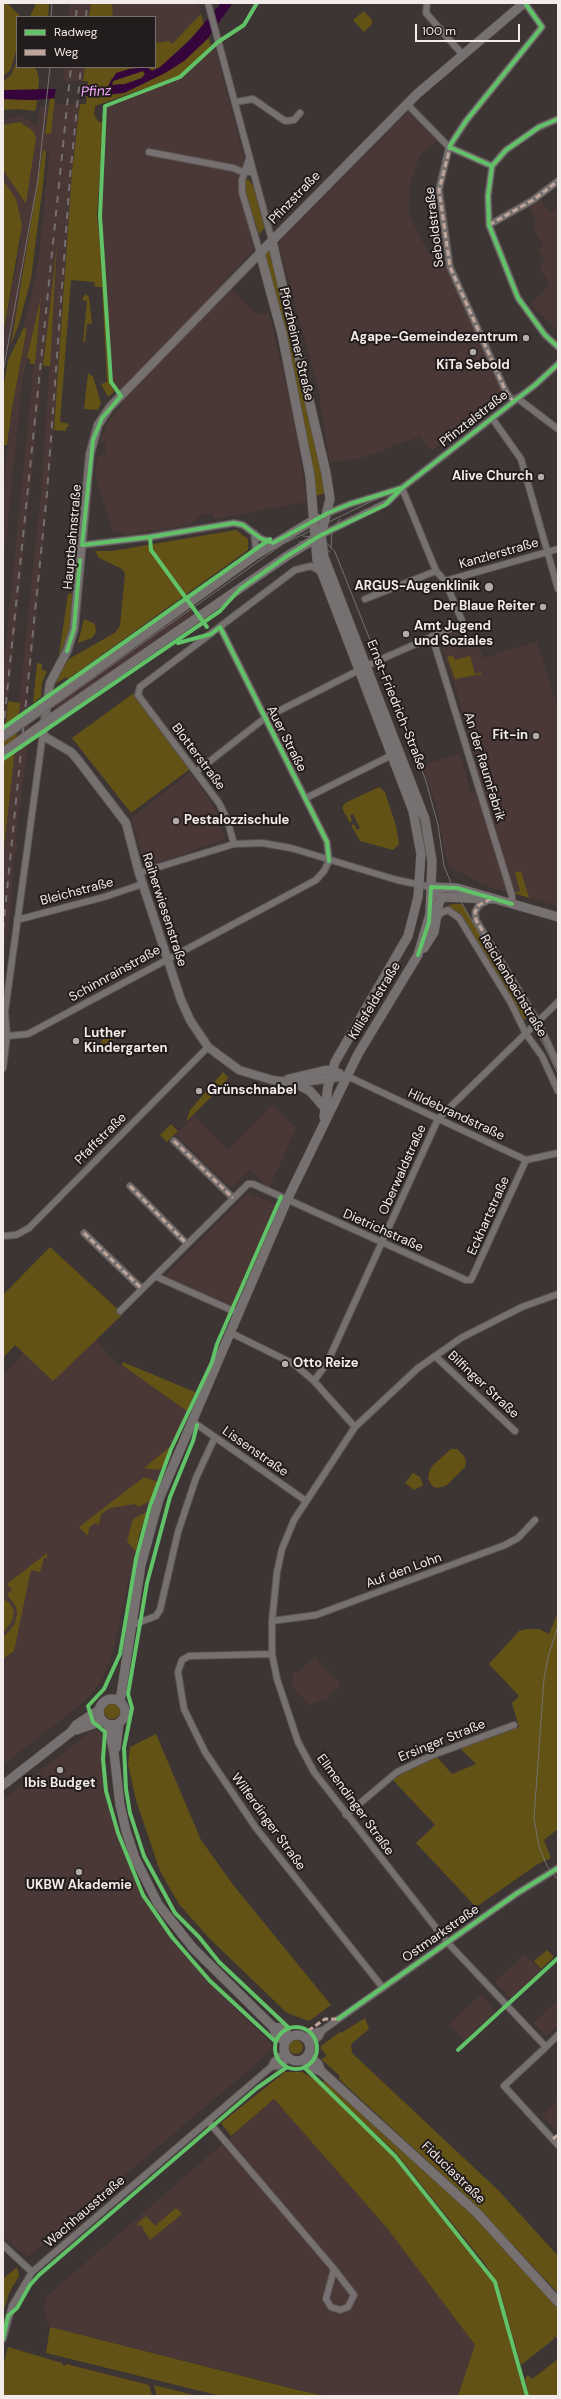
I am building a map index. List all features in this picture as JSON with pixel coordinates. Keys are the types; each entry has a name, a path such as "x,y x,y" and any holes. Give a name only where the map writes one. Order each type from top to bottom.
{"main road":[{"name":"Pfinzstraße","path":"260,253 407,104 462,54 524,3"},
{"name":"Pforzheimer Straße","path":"272,241 326,473 330,499 328,513 318,537"},
{"name":"Pforzheimer Straße","path":"260,253 282,334 310,476 314,519 318,537"},
{"path":"3,736 254,556 314,519 328,513"},
{"path":"3,753 287,556 318,537"},
{"name":"Ernst-Friedrich-Straße","path":"318,537 315,552 321,572 363,669 431,844 431,887"},
{"name":"Ernst-Friedrich-Straße","path":"318,537 392,755 418,809 416,820 421,854 419,886"},
{"path":"416,820 426,842 429,883 431,887 442,897 491,899"},
{"name":"Killisfeldstraße","path":"324,1123 324,1107 331,1074 339,1054 403,947 412,925 419,886"},
{"path":"431,887 457,888 558,917"},
{"name":"Killisfeldstraße","path":"115,1699 124,1674 130,1626 150,1526 229,1332 287,1200 358,1054 418,955 429,922 431,887"},
{"path":"418,955 432,936 439,903 442,897"},
{"path":"295,1083 310,1091 324,1107"},
{"path":"3,1785 71,1732 76,1725 99,1710 102,1703 115,1699 126,1710 125,1716 119,1723 114,1753"},
{"path":"99,1710 105,1722 114,1753 118,1797 126,1832 135,1858 158,1904 181,1935 204,1960 273,2027 276,2034 288,2040"},
{"path":"71,1732 105,1722 119,1723"},
{"path":"298,2035 307,2042 306,2057 295,2062 286,2056 288,2040 298,2035"},
{"name":"Fiduciastraße","path":"306,2057 318,2064 321,2071 477,2213 558,2302"}],"street":[{"name":"Pforzheimer Straße","path":"208,3 272,241"},
{"path":"427,3 426,13 462,54"},
{"name":"Seboldstraße","path":"524,3 542,27 466,121 449,147 439,190 450,267 506,392 558,429"},
{"path":"235,102 253,99 285,121 294,120 300,112"},
{"path":"407,104 449,147 492,166"},
{"path":"558,119 539,127 506,150 492,166 488,196 489,225 518,298 545,335 558,347"},
{"path":"149,152 227,167 243,172 253,172"},
{"name":"Pforzheimer Straße","path":"249,159 243,172 241,186 243,199 260,253"},
{"path":"489,225 533,200 558,181"},
{"name":"Pfinzstraße","path":"98,425 110,407 260,253"},
{"name":"Pfinztalstraße","path":"318,537 385,505 402,488 492,418 558,364"},
{"path":"492,418 521,459 558,589"},
{"name":"Hauptbahnstraße","path":"3,1068 8,1036 5,1012 50,683 67,650 74,629 90,454 98,425"},
{"path":"196,772 265,718 363,669 463,623 445,581 436,571 402,488"},
{"name":"Pfinztalstraße","path":"328,513 402,488"},
{"path":"82,545 150,537 234,523 243,525 273,544"},
{"path":"254,533 256,548 254,556"},
{"name":"Kanzlerstraße","path":"445,581 558,549"},
{"path":"220,627 295,570 311,566 321,572"},
{"path":"365,599 436,571"},
{"name":"Blotterstraße","path":"220,627 140,687 138,695 221,807 234,844"},
{"name":"Auer Straße","path":"220,627 328,842 329,861"},
{"name":"An der RaumFabrik","path":"432,636 512,896 512,904"},
{"name":"Raiherwiesenstraße","path":"43,733 46,737 71,752 126,823 139,873 167,958 190,1020 208,1047 239,1070 272,1080 295,1083 331,1074"},
{"path":"306,798 392,755"},
{"path":"139,873 234,844 278,845 419,886 431,887"},
{"name":"Schinnrainstraße","path":"8,1036 28,1034 167,958 316,880 324,871 329,861"},
{"name":"Bleichstraße","path":"18,920 104,897 143,884"},
{"name":"Reichenbachstraße","path":"491,899 479,905 475,912 476,920 538,1022 558,1065"},
{"name":"Reichenbachstraße","path":"437,918 441,913 448,910 459,918 511,1003 526,1034 542,1056 558,1091"},
{"name":"Oberwaldstraße","path":"314,1380 327,1363 438,1119 558,1002"},
{"name":"Pfaffstraße","path":"3,1236 16,1235 29,1228 208,1047"},
{"name":"Raiherwiesenstraße","path":"272,1080 331,1074 347,1076"},
{"name":"Hildebrandstraße","path":"347,1076 526,1160"},
{"path":"174,1141 233,1198"},
{"path":"526,1160 558,1153"},
{"name":"Eckhartstraße","path":"471,1280 526,1160"},
{"name":"Dietrichstraße","path":"120,1311 244,1187 254,1184 382,1243 466,1280 471,1280"},
{"path":"130,1186 187,1244"},
{"path":"84,1233 142,1289"},
{"path":"155,1276 238,1313"},
{"name":"Ellmendinger Straße","path":"546,2047 447,1942 346,1815 314,1772 298,1742 289,1719 272,1654 272,1621 274,1586 282,1549 294,1520 356,1427 390,1393 435,1356 461,1338 493,1321 558,1294"},
{"path":"229,1332 282,1356 314,1380 356,1427"},
{"name":"Bilfinger Straße","path":"435,1356 515,1431"},
{"name":"Lissenstraße","path":"192,1421 306,1501"},
{"path":"130,1626 156,1616 160,1610 178,1532 202,1465 215,1437"},
{"name":"Auf den Lohn","path":"272,1621 316,1615 505,1544 518,1538 535,1520"},
{"name":"Wilferdinger Straße","path":"272,1654 189,1656 179,1664 178,1679 184,1709 195,1734 256,1828 383,1988"},
{"name":"Ersinger Straße","path":"346,1815 397,1772 433,1755 514,1725"},
{"name":"Ostmarkstraße","path":"307,2042 316,2032 322,2030 447,1942 558,1868"},
{"path":"558,2036 504,2086 558,2145"},
{"name":"Wachhausstraße","path":"3,2339 12,2306 32,2272 271,2067 274,2061 286,2056"},
{"path":"208,2121 334,2269 354,2295 348,2307 340,2310 331,2308 326,2299 334,2269"},
{"path":"3,2245 32,2272"}],"shaded area":[{"path":"3,3 7,3 20,16 16,16 16,52 11,69 3,77"},
{"path":"36,3 49,3 48,16 30,16"},
{"path":"70,3 91,3 89,16 68,16"},
{"path":"91,3 112,3 113,16 89,16"},
{"path":"112,3 198,3 201,14 172,45 168,41 156,43 156,16 113,16"},
{"path":"364,11 372,20 372,24 364,32 353,20"},
{"path":"201,14 204,25 163,66 152,71 148,68 156,68 156,43 169,41 172,44"},
{"path":"209,38 211,47 180,76 95,106 94,115 99,122 103,123 97,215 107,313 110,382 114,392 108,397 101,384 107,382 102,287 95,287 94,282 71,280 60,422 69,424 68,427 66,427 66,431 54,430 72,172 80,104 86,104 87,95 102,96 124,93 165,73 184,61"},
{"path":"215,48 245,162 241,198 254,250 224,282 258,315 269,312 295,422 307,502 214,519 213,513 200,515 194,524 126,535 113,532 95,475 97,456 106,455 105,442 100,442 102,436 110,419 123,404 119,389 113,381 101,216 107,107 180,79"},
{"path":"16,62 16,68 35,68 39,79 38,90 3,90 3,81 11,75"},
{"path":"64,68 85,68 83,81 63,82"},
{"path":"85,68 144,68 111,79 108,88 87,89 88,81 83,81"},
{"path":"143,71 145,74 142,78 125,84 112,85 113,81"},
{"path":"50,98 55,98 51,134 45,134"},
{"path":"3,99 37,100 36,109 34,111 18,109 3,110"},
{"path":"54,104 80,104 72,172 54,430 28,702 30,706 28,746 21,795 22,803 19,808 16,842 18,846 14,858 10,916 3,957 3,857 41,491 57,256 43,366 3,752 3,673 40,300 22,384 3,571 3,491 12,408 27,329 23,329 35,280 40,249 49,153 43,149 11,345 3,356 3,335 21,241 3,180 3,170 25,203 32,130 20,122 3,125 3,119 21,116 37,125 40,106 49,106 45,134 50,134"},
{"path":"409,110 437,141 425,152 423,151 419,158 410,183 409,215 428,253 443,248 447,269 505,396 432,451 420,436 362,458 330,463 318,389 278,243"},
{"path":"20,122 32,130 36,137 26,204 3,170 3,125"},
{"path":"43,149 46,152 44,176 31,279 19,324 11,345"},
{"path":"248,179 254,187 265,228 259,234 243,185 244,181"},
{"path":"3,180 16,199 22,225 3,335"},
{"path":"540,199 550,213 556,209 558,212 558,331 530,304 550,285 539,266 545,262 537,249 543,245 534,229 534,223 536,221 528,207"},
{"path":"57,245 50,366 43,366 48,324"},
{"path":"272,246 328,492 316,496 262,256"},
{"path":"85,294 89,297 92,324 87,324 85,342 83,342 87,301 82,300"},
{"path":"41,296 35,364 30,364 30,359 27,358"},
{"path":"27,328 12,408 7,445 4,445 3,456 3,389 8,360 23,329"},
{"path":"88,373 93,377 101,403 98,410 84,409"},
{"path":"236,530 248,539 248,550 68,679 66,677 55,684 60,672 69,659 116,632 120,625 125,574 122,569 99,558 95,551 112,551"},
{"path":"71,593 73,596 69,636 59,655 68,594"},
{"path":"190,608 194,614 53,713 54,703"},
{"path":"84,619 95,624 96,632 92,638 78,643"},
{"path":"468,627 484,658 537,641 556,703 558,702 558,906 483,885 450,867 446,858 436,804 422,766 460,753 470,790 468,794 483,789 455,686 438,639"},
{"path":"453,655 455,660 470,656 475,674 481,672 481,674 455,679 447,657"},
{"path":"37,663 42,664 42,670 47,671 42,683 41,697 33,703"},
{"path":"134,693 190,769 131,813 72,738"},
{"path":"8,701 20,703 3,857 3,752"},
{"name":"Pestalozzischule","path":"190,772 217,811 225,839 152,865 147,864 144,861 131,818"},
{"path":"379,787 385,792 396,826 399,844 393,850 360,841 351,825 354,824 357,830 360,828 353,814 350,815 352,821 350,823 342,808 345,803"},
{"path":"521,871 529,898 514,893 520,891 515,873"},
{"path":"462,904 529,1015 524,1020 522,1020 459,913 449,907 449,905"},
{"path":"108,1034 114,1040 100,1055 94,1049"},
{"path":"223,1072 228,1077 226,1082 186,1122 190,1110"},
{"path":"272,1105 296,1128 269,1188 250,1170 231,1188 176,1135 194,1116 228,1150"},
{"path":"171,1124 178,1131 167,1142 160,1135"},
{"path":"248,1193 276,1204 232,1305 165,1276"},
{"path":"50,1247 123,1314 53,1381 15,1345 3,1358 3,1295"},
{"path":"95,1340 118,1365 122,1365 187,1411 160,1470 140,1532 111,1659 101,1682 84,1702 3,1765 3,1375 24,1353 53,1381"},
{"path":"123,1362 195,1392 187,1411 122,1365"},
{"path":"171,1446 164,1467 158,1470 144,1468"},
{"path":"451,1449 457,1449 464,1456 466,1461 465,1467 446,1486 437,1488 432,1486 428,1479 429,1472 433,1465"},
{"path":"413,1473 420,1477 423,1485 414,1490 405,1483"},
{"path":"144,1477 158,1482 150,1501 138,1507 135,1504 110,1508 101,1514 99,1524 95,1523 89,1528 88,1536 79,1527"},
{"path":"147,1512 139,1536 136,1552 127,1541 133,1519"},
{"path":"47,1553 47,1558 44,1558 40,1572 31,1570 14,1651 3,1659 3,1638 14,1625 17,1614 16,1607 7,1594 12,1590 7,1584"},
{"path":"3,1599 10,1603 14,1612 12,1621 3,1633"},
{"path":"558,1612 558,1829 544,1840 551,1858 538,1864 476,1907 416,1843 435,1825 393,1780 405,1772 437,1757 452,1774 476,1764 460,1748 519,1727 512,1703 519,1696 489,1664 519,1631 526,1629 539,1629 549,1634"},
{"path":"315,1657 341,1685 327,1698 309,1705 292,1687 293,1672 298,1672"},
{"path":"109,1703 115,1703 120,1708 118,1717 115,1719 109,1719 104,1714 104,1708"},
{"path":"97,1730 103,1735 101,1762 104,1786 112,1819 141,1896 162,1926 215,1989 271,2043 272,2047 270,2052 28,2257 3,2237 3,1800 91,1731"},
{"path":"156,1734 201,1840 234,1886 331,2005 309,2021 287,2013 210,1939 179,1904 160,1871 136,1800 128,1764 130,1747"},
{"path":"547,1950 554,1957 541,1969 534,1961"},
{"path":"525,1954 541,1970 511,1998 495,1982"},
{"path":"481,1994 496,2011 464,2041 449,2024"},
{"path":"558,2000 558,2025 546,2036 533,2023"},
{"path":"365,2018 369,2029 351,2044 352,2053 499,2191 558,2256 558,2293 474,2204 339,2079 340,2076 321,2059 327,2056 321,2049 321,2046 340,2032 341,2033"},
{"path":"293,2040 299,2040 303,2044 303,2050 299,2054 293,2054 289,2050 289,2044"},
{"path":"285,2072 302,2072 317,2081 390,2153 494,2284 525,2396 458,2396 475,2345 387,2228 274,2099 231,2136 221,2123"},
{"path":"324,2080 466,2208 558,2307 558,2339 554,2336 554,2339 521,2365 498,2284 485,2264 396,2153 322,2083"},
{"path":"274,2099 387,2228 475,2345 458,2396 325,2396 50,2327 43,2309 47,2296"},
{"path":"558,2100 558,2132 542,2115"},
{"path":"176,2208 182,2214 150,2240 141,2225 138,2226 137,2224 146,2216 155,2226"},
{"path":"17,2267 19,2276 9,2293 3,2313 3,2279"},
{"path":"50,2327 325,2396 221,2396 46,2353"},
{"path":"8,2347 62,2363 64,2367 66,2364 149,2385 152,2396 3,2396 3,2366"},
{"path":"558,2359 558,2396 529,2396 525,2379 528,2375 532,2379"},
{"path":"154,2385 197,2396 157,2396"}],"water":[{"name":"Pfinz","path":"221,3 233,3 207,39 184,61 165,73 124,93 32,100 3,99 3,90 107,88 116,73 138,68 148,68 152,71 160,67 190,40","holes":["143,71 145,74 142,78 125,84 112,85 113,81"]}],"pier":[{"path":"56,87 87,87 86,97 54,100"}],"tram line":[{"path":"51,16 52,3"},
{"path":"3,372 38,179 50,68"},
{"path":"3,742 283,544 397,489 534,384 558,362"},
{"path":"331,548 332,531 340,519"},
{"path":"303,536 322,538 335,552 425,778 438,825 444,866 453,888 544,1045 558,1074"},
{"path":"299,542 315,542 330,552"},
{"path":"558,1626 548,1657 544,1679 534,1818 539,1847 547,1866 558,1880"}],"railway":[{"path":"76,16 77,3"},
{"path":"86,16 87,3"},
{"path":"3,732 71,68"},
{"path":"3,930 47,493 70,177 81,68"}],"marked path":[{"path":"451,144 439,190 450,267 506,392 513,401"},
{"path":"489,225 533,200 558,181"},
{"path":"491,899 479,905 475,912 476,920 538,1022"},
{"path":"174,1141 233,1198"},
{"path":"130,1186 187,1244"},
{"path":"84,1233 142,1289"},
{"path":"308,2031 325,2019 338,2019"},
{"path":"553,2139 558,2135"}],"cycle path":[{"path":"257,3 244,25 218,42 180,77 105,106 100,216 111,382 121,396 102,418 93,440 82,545 150,537 234,523 243,525 260,538 273,543 328,513 350,504 402,488"},
{"path":"492,166 449,147 466,121 542,27 525,3"},
{"path":"558,119 539,127 506,150 492,166 488,196 489,225 518,298 545,335 558,347"},
{"path":"3,759 220,611 240,589 287,556 321,535 385,505 402,488 535,385 558,364"},
{"path":"150,537 151,550 207,627"},
{"path":"3,728 270,539"},
{"path":"67,651 74,629 80,560"},
{"path":"178,643 211,634 220,627 327,842 329,861"},
{"path":"418,955 429,922 431,887 457,888 512,904"},
{"path":"276,2042 210,1981 172,1937 143,1895 118,1833 106,1791 103,1759 105,1732 93,1722 88,1706 104,1689 120,1654 136,1559 150,1506 171,1449 212,1362 217,1344 281,1197"},
{"path":"197,1425 193,1441 170,1497 147,1583 128,1694 132,1708 124,1748 126,1789 130,1813 144,1856 175,1913 199,1937 219,1962 289,2028"},
{"path":"338,2019 516,1894 558,1868"},
{"path":"458,2050 558,1958"},
{"path":"292,2027 300,2027 308,2030 314,2036 317,2048 314,2060 308,2066 300,2069 292,2069 284,2066 278,2060 275,2052 275,2044 278,2036 284,2030 292,2027"},
{"path":"3,2339 8,2316 17,2308 30,2285 39,2275 257,2088 287,2067"},
{"path":"305,2068 395,2156 495,2282 527,2396"}],"place":[{"name":"Agape-Gemeindezentrum","path":"526,338"},
{"name":"KiTa Sebold","path":"473,352"},
{"name":"Alive Church","path":"541,477"},
{"name":"ARGUS-Augenklinik","path":"489,587"},
{"name":"Der Blaue Reiter","path":"543,607"},
{"name":"Amt Jugend und Soziales","path":"406,634"},
{"name":"Fit-in","path":"536,736"},
{"name":"Pestalozzischule","path":"176,821"},
{"name":"Luther Kindergarten","path":"76,1041"},
{"name":"Grünschnabel","path":"199,1091"},
{"name":"Otto Reize","path":"285,1364"},
{"name":"Ibis Budget","path":"60,1770"},
{"name":"UKBW Akademie","path":"79,1872"}]}
